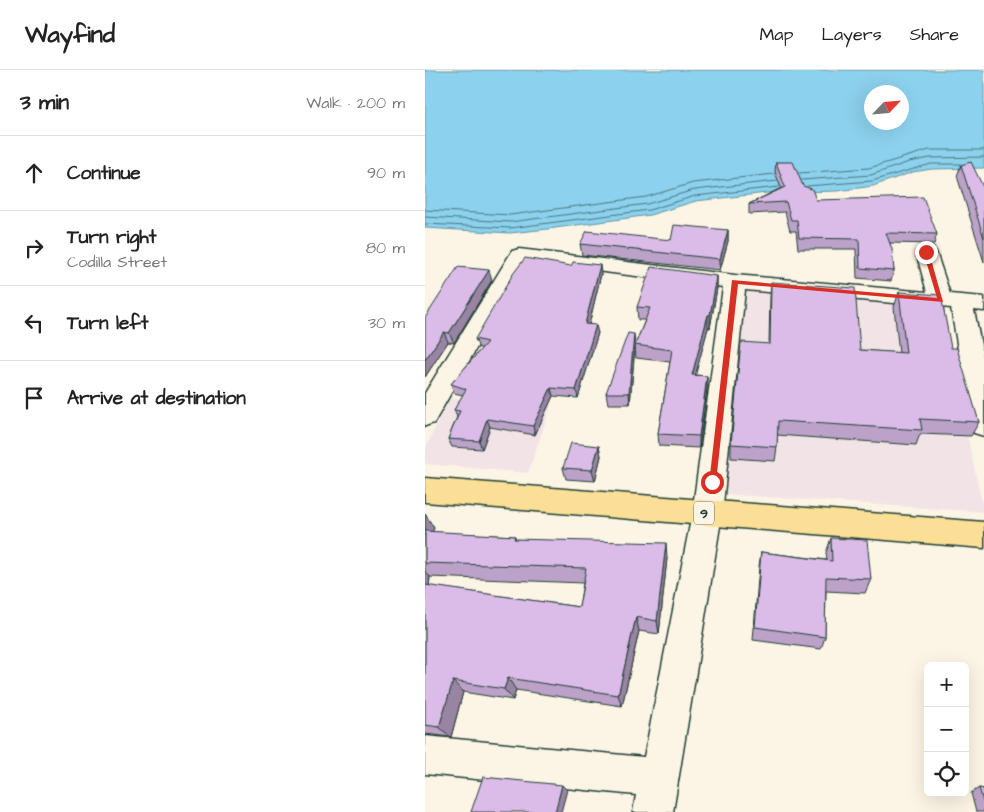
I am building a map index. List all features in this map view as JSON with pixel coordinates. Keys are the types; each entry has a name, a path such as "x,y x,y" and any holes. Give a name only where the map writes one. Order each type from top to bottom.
{"highway":[{"name":"9","path":"425,490 984,535"}],"street":[{"path":"926,252 962,303 984,426"},
{"path":"425,416 519,255 735,282 962,303"},
{"path":"425,755 656,795 707,514 735,282"}],"shaded area":[{"path":"746,283 938,300 984,512 721,494"},
{"path":"449,398 551,406 528,473 425,464 425,449"}],"water":[{"path":"425,70 984,70 984,168 932,169 913,172 873,186 838,191 767,193 696,201 650,215 510,233 425,228"}],"building":[{"path":"776,162 793,162 803,186 812,189 816,200 923,197 937,234 886,233 892,249 894,271 860,268 859,239 799,238 797,220 791,220 786,202 749,204 785,187"},
{"path":"971,162 984,189 984,238 961,165"},
{"path":"674,225 728,230 720,259 580,244 587,231 671,240"},
{"path":"525,258 571,266 573,262 600,265 585,324 596,325 576,390 551,388 533,426 487,419 479,441 448,439 460,411 454,410 466,389 451,384 487,342 475,339 513,274"},
{"path":"458,267 489,270 449,333 444,332 425,360 425,318"},
{"path":"651,267 717,276 710,315 708,315 692,375 707,376 699,436 658,434 672,350 635,345 650,308 637,307"},
{"path":"771,282 855,288 860,350 906,353 899,292 941,295 951,348 957,348 979,422 920,419 922,430 778,421 777,447 731,444 741,342 770,344"},
{"path":"628,333 634,334 629,393 606,393"},
{"path":"571,443 599,446 592,470 563,468"},
{"path":"425,531 515,536 514,539 666,543 657,621 636,617 618,695 508,678 504,689 453,681 439,727 425,725 425,585 579,607 586,568 425,563"},
{"path":"831,538 867,540 871,579 826,577 825,637 755,627 761,552 832,561"},
{"path":"483,777 562,785 555,812 471,812"},
{"path":"979,788 984,789 984,805"}],"route":[{"path":"712,482 735,282 941,301 926,252"}]}
